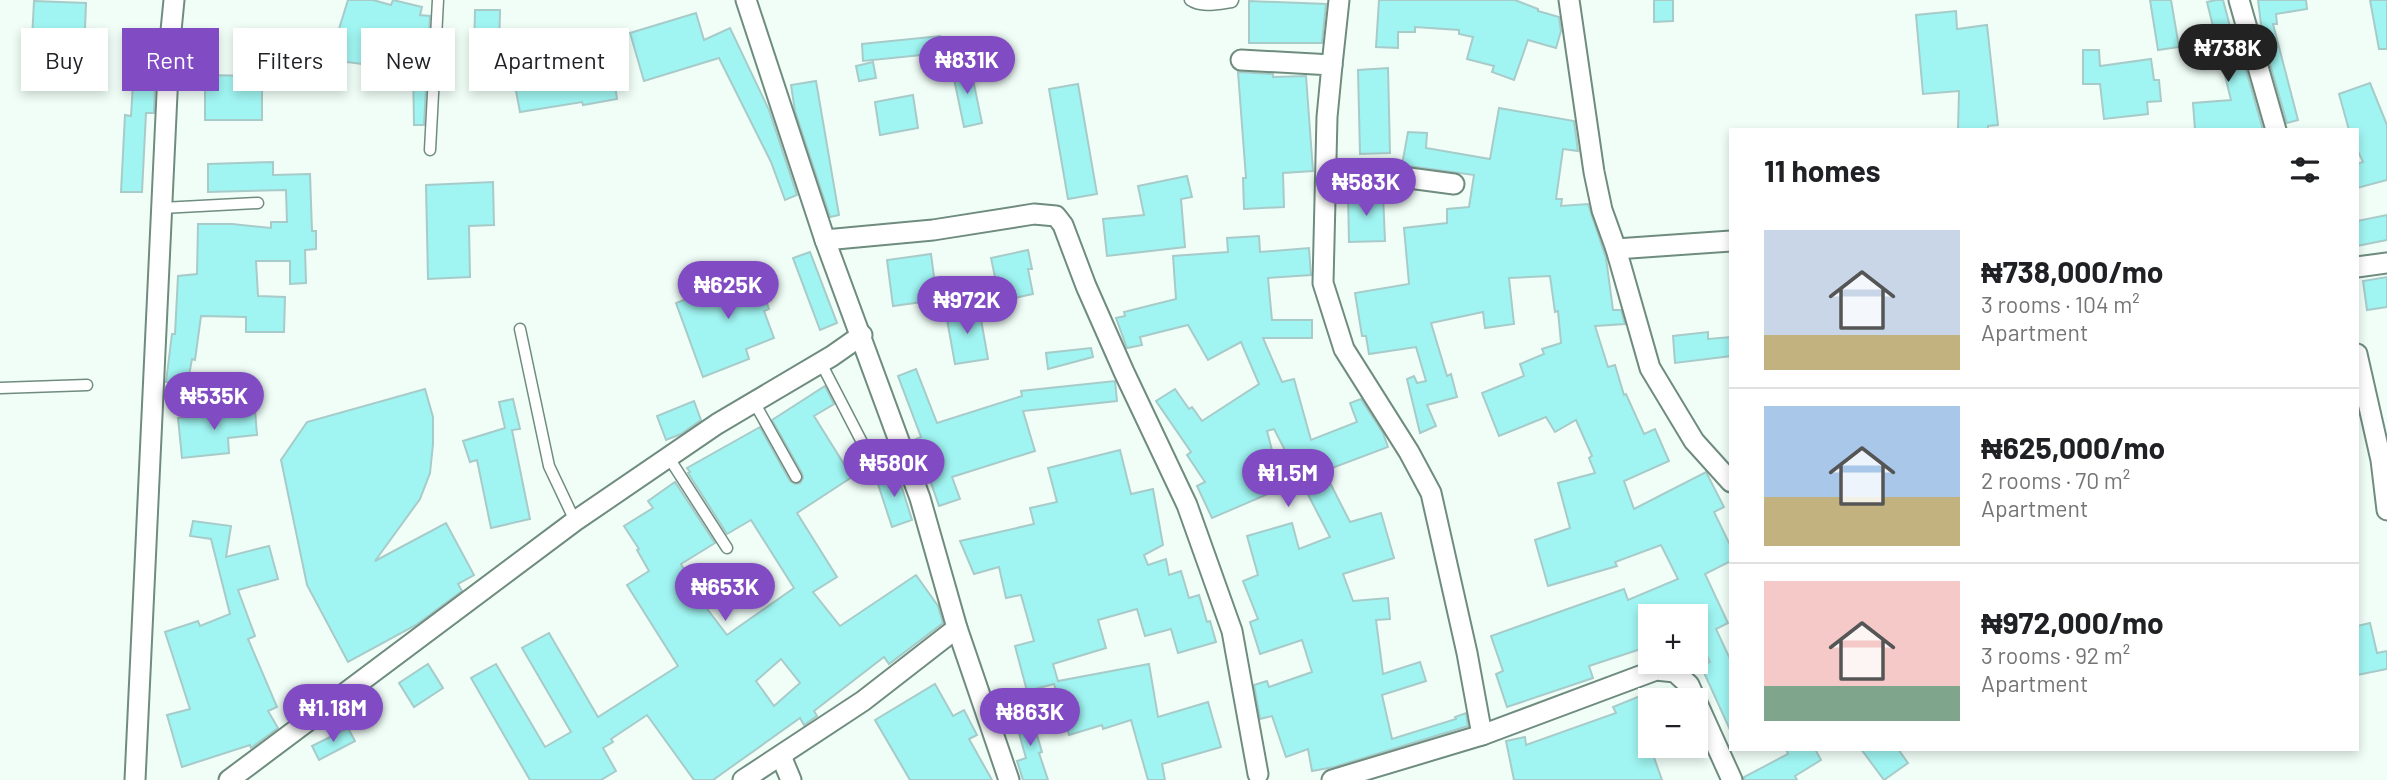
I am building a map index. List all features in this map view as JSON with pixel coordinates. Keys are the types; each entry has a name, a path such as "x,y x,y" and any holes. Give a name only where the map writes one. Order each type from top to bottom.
{"street":[{"path":"135,780 169,51 174,0"},
{"path":"746,0 825,240 920,498 957,628 1009,780"},
{"path":"1339,0 1327,117 1323,283 1345,349 1409,452 1431,493 1482,735"},
{"path":"1569,0 1602,210 1650,368 1695,441 1729,480"},
{"path":"2239,0 2275,128"},
{"path":"1241,60 1332,65"},
{"path":"1327,175 1394,176 1454,184"},
{"path":"825,240 933,230 1034,214 1056,216 1063,225 1086,286 1192,518 1231,631 1258,774"},
{"path":"1616,249 1729,242"},
{"path":"2359,267 2387,263"},
{"path":"229,780 575,522 668,458 862,335"},
{"path":"2359,363 2381,460 2387,510"},
{"path":"743,780 863,701 957,628"},
{"path":"1332,780 1482,735 1656,670 1675,672 1689,685 1732,780"},
{"path":"781,756 791,780"}],"lane":[{"path":"430,150 438,0"},
{"path":"1190,0 1195,4 1209,5 1233,0"},
{"path":"162,208 258,203"},
{"path":"520,329 550,466 575,522"},
{"path":"821,363 866,450"},
{"path":"0,387 87,385"},
{"path":"754,402 796,477"},
{"path":"668,458 727,548"}],"building":[{"path":"348,0 373,0 391,5 393,0 422,7 420,15 430,16 429,28 361,28 361,64 347,62 347,28 339,28"},
{"path":"1379,0 1515,0 1559,17 1561,31 1556,48 1528,40 1514,80 1492,72 1494,66 1467,59 1473,37 1459,34 1459,30 1415,27 1415,32 1398,32 1398,48 1376,47"},
{"path":"1654,0 1673,0 1673,21 1654,22"},
{"path":"2150,0 2171,0 2179,47 2158,50"},
{"path":"2223,0 2237,53 2241,52 2262,128 2195,128 2193,103 2231,100 2207,2"},
{"path":"2258,0 2306,0 2307,9 2276,14 2277,24 2273,24 2298,120 2287,123 2263,40"},
{"path":"2370,0 2387,0 2387,49 2379,49"},
{"path":"34,1 86,3 85,28 33,28"},
{"path":"1249,1 1326,4 1322,43 1249,43"},
{"path":"475,10 500,10 500,28 475,28"},
{"path":"1956,11 1957,29 1987,25 1998,125 1988,128 1958,128 1959,91 1923,94 1916,15"},
{"path":"696,13 704,40 730,28 769,110 797,195 785,200 771,162 719,58 644,81 630,33"},
{"path":"940,36 941,53 863,61 862,44"},
{"path":"2083,50 2099,50 2100,66 2151,59 2154,80 2159,80 2161,101 2147,102 2148,114 2104,119 2100,84 2083,84"},
{"path":"873,62 876,78 859,81 856,66"},
{"path":"970,65 982,123 964,127 952,69"},
{"path":"1388,68 1390,153 1360,154 1358,70"},
{"path":"1238,72 1273,74 1273,77 1306,76 1313,171 1283,173 1284,207 1244,209 1243,178 1246,178"},
{"path":"219,75 233,75 233,91 262,91 262,120 205,120 205,91 219,91"},
{"path":"816,81 839,215 830,217 795,111 791,85"},
{"path":"2370,83 2387,125 2387,180 2359,187 2359,163 2363,162 2359,153 2359,128 2348,128 2339,94"},
{"path":"1078,84 1097,194 1068,199 1049,89"},
{"path":"133,91 155,91 154,113 146,113 142,192 121,192 125,115 131,116"},
{"path":"413,91 426,91 424,125 414,125"},
{"path":"516,91 616,91 617,99 520,112"},
{"path":"913,95 918,128 880,135 875,102"},
{"path":"1499,108 1574,121 1578,151 1563,149 1556,199 1562,199 1561,206 1588,204 1606,258 1613,310 1621,310 1625,324 1595,326 1608,367 1615,365 1624,395 1626,394 1644,434 1655,429 1669,461 1624,481 1634,509 1706,472 1724,507 1714,512 1729,543 1729,562 1705,574 1728,623 1716,629 1729,657 1729,728 1705,674 1708,674 1710,662 1708,604 1638,604 1638,650 1589,666 1593,678 1507,707 1496,674 1503,671 1491,636 1624,589 1628,600 1678,579 1661,545 1615,562 1617,566 1548,586 1535,540 1570,528 1558,483 1595,473 1589,458 1592,456 1576,420 1555,432 1546,417 1499,436 1482,393 1524,376 1520,364 1544,354 1542,349 1561,343 1558,311 1555,312 1550,276 1509,278 1514,324 1485,328 1483,312 1431,323 1447,376 1451,374 1457,397 1427,405 1436,426 1420,433 1407,379 1414,376 1417,383 1426,381 1416,347 1369,354 1366,336 1362,336 1355,293 1409,284 1404,228 1447,223 1447,209 1469,207 1474,175 1402,165 1408,132 1427,133 1426,148 1490,159"},
{"path":"273,162 273,175 310,174 312,231 316,231 316,249 305,250 306,283 290,284 290,261 256,261 258,296 285,297 284,332 246,332 246,317 201,316 195,360 192,359 187,386 166,382 172,334 175,334 178,276 197,274 198,224 271,228 271,222 287,222 286,190 208,192 208,164"},
{"path":"1187,176 1192,197 1181,199 1185,247 1107,256 1103,219 1144,215 1138,186"},
{"path":"493,182 494,225 469,226 470,277 428,279 426,185"},
{"path":"1383,193 1385,241 1349,242 1348,194"},
{"path":"2387,215 2387,240 2359,246 2359,221"},
{"path":"1259,236 1260,252 1309,248 1311,275 1268,278 1272,320 1312,320 1312,338 1263,338 1282,382 1294,379 1311,440 1357,422 1350,403 1361,399 1383,433 1388,447 1324,471 1350,522 1381,513 1394,558 1343,574 1353,601 1388,598 1390,619 1376,620 1383,674 1420,662 1426,681 1382,695 1392,739 1456,719 1455,717 1466,713 1468,726 1334,767 1312,771 1308,749 1286,757 1272,716 1260,719 1254,685 1267,681 1269,687 1312,672 1302,640 1260,654 1250,622 1258,619 1243,581 1258,575 1247,536 1292,523 1299,549 1330,537 1274,429 1267,431 1282,488 1212,518 1197,486 1205,482 1187,455 1191,452 1156,401 1175,389 1189,409 1192,407 1202,421 1259,384 1241,342 1208,360 1188,325 1140,337 1142,345 1127,348 1116,318 1125,316 1124,312 1176,299 1173,256 1228,252 1227,238"},
{"path":"1028,250 1032,269 1028,269 1033,294 1000,301 991,258"},
{"path":"810,252 837,323 820,330 793,258"},
{"path":"931,254 937,300 893,306 887,260"},
{"path":"764,268 772,288 767,290 770,300 766,301 769,309 764,311 774,338 746,349 749,359 703,377 676,303"},
{"path":"2387,277 2387,307 2367,310 2363,281"},
{"path":"979,308 988,359 955,364 946,314"},
{"path":"1708,332 1708,339 1729,337 1729,356 1675,363 1673,336"},
{"path":"1091,348 1093,357 1048,369 1046,353"},
{"path":"916,369 937,423 1022,396 1021,391 1115,381 1117,401 1023,411 1035,451 952,477 960,499 939,506 916,439 921,437 898,376"},
{"path":"825,386 834,404 814,416 852,477 797,513 837,577 813,592 840,626 916,575 938,606 943,623 889,664 884,657 814,711 817,716 804,725 800,718 713,780 694,780 647,715 611,739 613,742 603,748 616,771 601,780 530,780 471,678 496,664 545,747 571,732 522,648 549,633 598,717 678,666 627,585 649,571 624,526 653,508 648,501 675,482 715,543 681,564 708,610 727,635 794,588 751,520 727,534 687,468 760,427 790,481 800,483 802,473 772,420","holes":["781,659 800,683 774,706 756,681"]},
{"path":"425,389 433,417 430,473 420,499 375,561 446,523 474,575 458,584 462,591 416,625 348,662 307,585 281,460 307,422"},
{"path":"513,399 520,429 512,430 530,519 491,528 477,460 470,462 463,441 505,428 499,402"},
{"path":"694,401 701,420 681,434 666,440 657,416"},
{"path":"255,410 257,435 228,438 229,453 182,458 178,418"},
{"path":"1120,450 1131,494 1153,489 1163,545 1144,555 1148,565 1166,559 1169,575 1181,571 1189,598 1199,595 1216,642 1178,653 1171,629 1145,636 1137,609 1098,620 1106,648 1053,664 1058,681 1149,664 1158,717 1208,702 1221,747 1162,764 1165,780 1148,780 1131,720 1103,729 1102,725 1069,735 1054,684 1027,691 1015,646 1034,641 1021,595 1006,598 999,567 974,574 960,541 1034,524 1030,508 1057,502 1048,468"},
{"path":"897,472 912,520 892,527 876,478"},
{"path":"193,521 231,526 226,557 269,546 278,579 238,590 255,636 248,639 277,707 268,711 278,728 251,748 250,745 182,767 167,715 190,709 165,632 198,621 200,626 230,614 211,539 190,536"},
{"path":"2370,623 2377,653 2387,651 2387,669 2359,675 2359,626"},
{"path":"428,664 443,688 414,707 399,683"},
{"path":"935,684 953,716 964,710 977,735 969,739 992,780 910,780 875,720"},
{"path":"1638,697 1638,758 1654,758 1662,780 1514,780 1506,741 1525,737 1526,745 1616,713 1613,707"},
{"path":"1029,708 1048,780 1023,780 1017,761 1026,758 1013,712"},
{"path":"348,728 355,741 319,760 312,746"},
{"path":"1787,751 1816,751 1821,760 1795,776 1797,780 1744,780 1744,777 1788,754"},
{"path":"1862,751 1899,751 1908,763 1884,780"}]}
